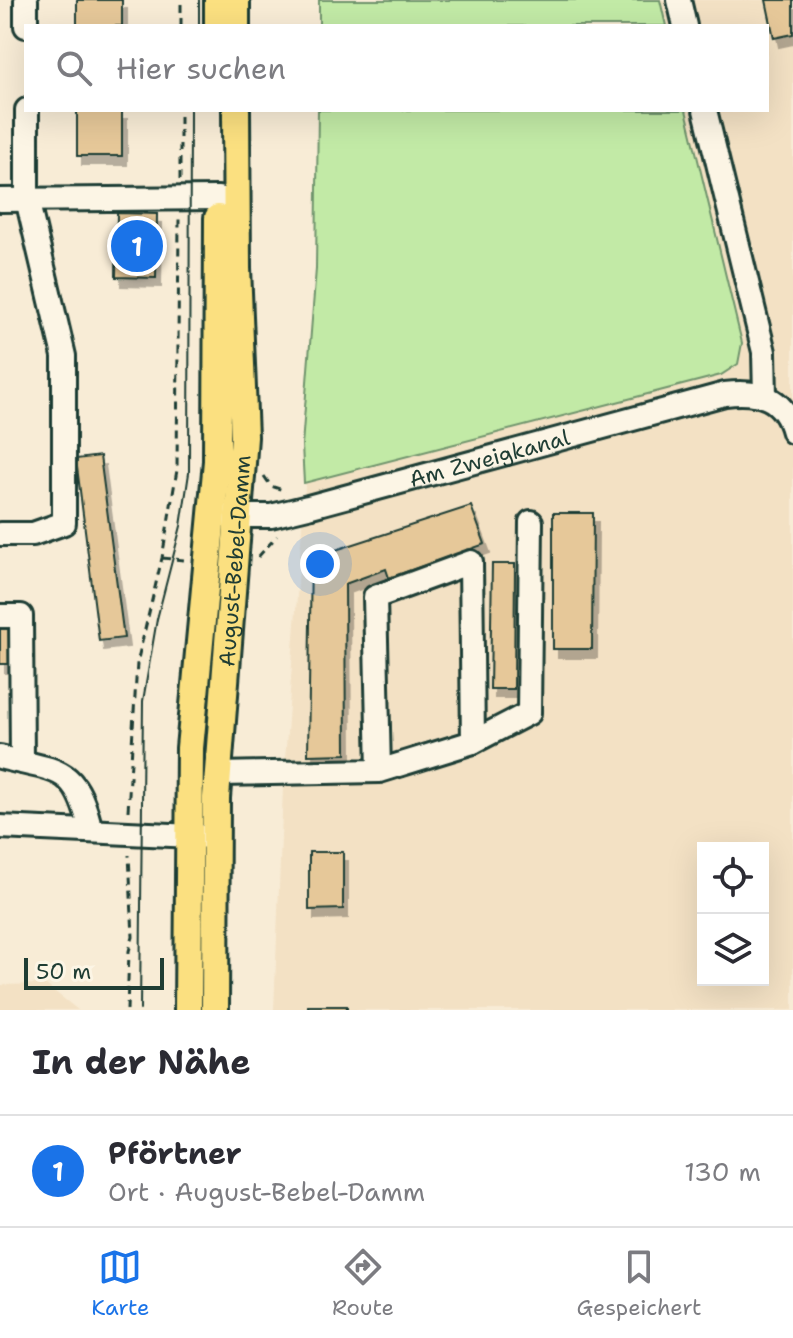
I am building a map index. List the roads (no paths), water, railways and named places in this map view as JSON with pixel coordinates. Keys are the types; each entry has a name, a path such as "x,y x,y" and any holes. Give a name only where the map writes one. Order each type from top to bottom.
{"main road":[{"path":"218,0 218,24"},
{"path":"236,0 236,24"},
{"name":"August-Bebel-Damm","path":"188,1010 188,837 199,633 214,515 218,433 218,112"},
{"name":"August-Bebel-Damm","path":"215,1010 214,837 224,661 240,516 245,411 237,268 236,112"}],"street":[{"path":"26,0 26,24"},
{"path":"679,0 685,24"},
{"path":"0,534 33,534 64,523 64,356 27,199 27,112"},
{"path":"705,112 764,352 765,396 782,406 793,432"},
{"path":"0,200 218,198"},
{"name":"Am Zweigkanal","path":"214,515 271,516 725,394 765,396"},
{"path":"218,774 379,771 473,742 529,713 531,522"},
{"path":"379,771 375,597 471,562 473,742"},
{"path":"0,616 21,616 11,760 71,779 83,796 91,831"},
{"path":"0,827 214,837"}],"tram line":[{"path":"199,0 199,24"},
{"path":"140,1010 143,701 157,619 181,526 189,473 190,112"}],"place":[{"name":"Pförtner","path":"137,246"}]}
